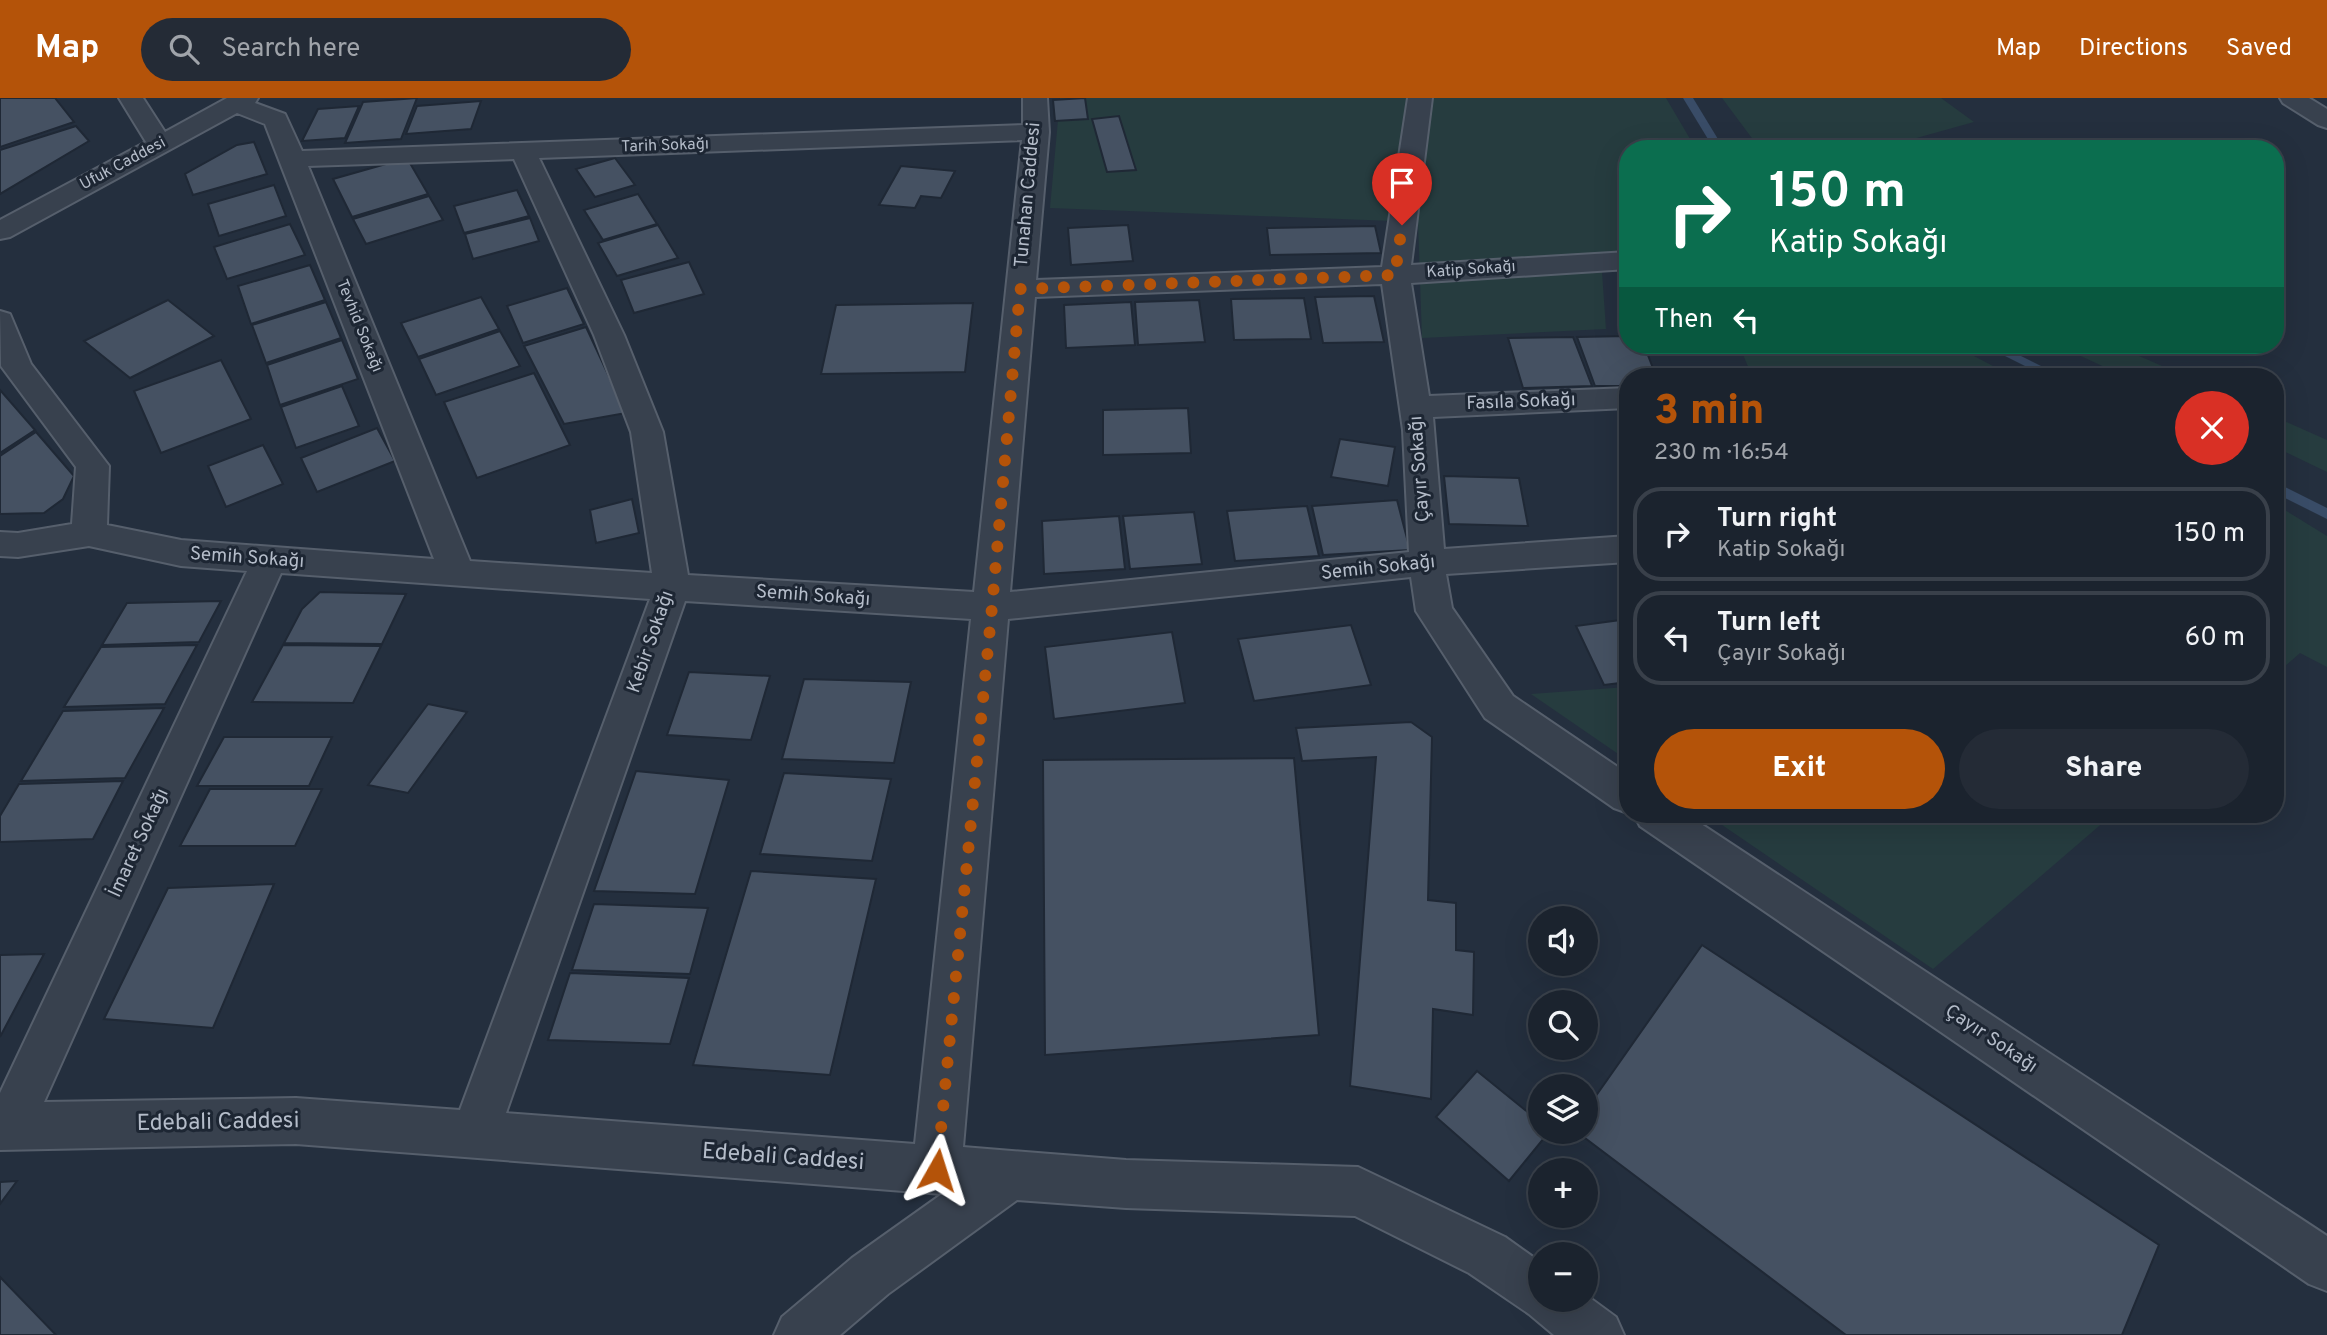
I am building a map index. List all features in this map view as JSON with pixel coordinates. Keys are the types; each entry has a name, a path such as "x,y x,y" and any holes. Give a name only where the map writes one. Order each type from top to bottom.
{"street":[{"path":"131,98 160,144"},
{"name":"Çayır Sokağı","path":"1420,98 1395,275 1415,407 1427,563 1434,611 1499,708 1619,790"},
{"path":"2292,98 2327,120"},
{"name":"Ufuk Caddesi","path":"0,231 241,101"},
{"name":"Tevhid Sokağı","path":"241,101 276,118 457,573"},
{"name":"Tarih Sokağı","path":"293,159 523,151 1035,115"},
{"name":"Tunahan Caddesi","path":"937,1170 992,607 1035,115"},
{"name":"Kebir Sokağı","path":"475,1134 672,587 648,432 609,335 523,151"},
{"name":"Katip Sokağı","path":"1020,289 1395,275 1619,261"},
{"path":"0,320 16,366 93,466 89,534"},
{"name":"Fasıla Sokağı","path":"1415,407 1619,398"},
{"name":"Semih Sokağı","path":"2,547 89,534 181,553 992,607 1427,563 1619,550"},
{"name":"İmaret Sokağı","path":"4,1126 269,559"},
{"name":"Çayır Sokağı","path":"1667,823 2327,1266"},
{"name":"Edebali Caddesi","path":"4,1126 296,1121 1126,1184 1359,1192 1487,1255 1528,1284"},
{"path":"800,1335 870,1276 1010,1175"},
{"path":"1566,1312 1598,1335"}],"green space":[{"path":"1060,98 1666,98 1691,140 1619,140 1619,272 1602,272 1606,329 1422,338 1418,222 1050,208"},
{"path":"1722,98 1941,98 1974,122 1909,140 1753,140"},
{"path":"1743,354 1970,354 1997,368 1749,368"},
{"path":"2076,354 2135,354 2167,368 2107,368"},
{"path":"2284,421 2327,440 2327,472 2284,451"},
{"path":"2284,510 2327,536 2327,667 2300,653 2284,667"},
{"path":"1619,688 1619,754 1531,694"},
{"path":"1719,823 2103,823 1933,969"}],"building":[{"path":"0,98 55,98 74,122 0,147"},
{"path":"417,98 401,139 345,143 363,102"},
{"path":"1085,98 1088,119 1055,121 1053,100"},
{"path":"481,101 471,129 406,134 417,106"},
{"path":"359,106 345,138 302,141 318,109"},
{"path":"1119,116 1136,170 1107,172 1092,119"},
{"path":"76,126 89,141 0,194 0,150"},
{"path":"254,142 267,174 193,195 185,174 237,145"},
{"path":"407,158 428,194 352,217 333,179"},
{"path":"615,158 635,185 595,197 576,169"},
{"path":"901,166 955,171 941,198 921,196 915,208 879,205"},
{"path":"274,185 286,216 219,236 208,204"},
{"path":"517,190 529,216 464,233 454,206"},
{"path":"638,194 657,224 603,240 584,210"},
{"path":"429,196 443,220 366,244 353,219"},
{"path":"530,218 539,241 473,259 465,234"},
{"path":"290,224 305,255 227,279 214,247"},
{"path":"658,225 678,258 617,276 598,243"},
{"path":"1128,225 1133,261 1071,265 1068,228"},
{"path":"1375,226 1381,253 1270,255 1267,228"},
{"path":"689,262 704,294 634,313 621,280"},
{"path":"310,265 325,300 251,324 238,286"},
{"path":"567,288 584,324 523,343 507,306"},
{"path":"1374,296 1384,342 1323,343 1315,297"},
{"path":"481,297 499,329 418,357 401,323"},
{"path":"1304,298 1311,339 1234,340 1231,299"},
{"path":"168,300 214,336 130,378 84,341"},
{"path":"1199,300 1205,342 1138,345 1135,302"},
{"path":"326,302 341,338 266,363 252,325"},
{"path":"1131,302 1135,345 1066,348 1064,305"},
{"path":"973,303 965,372 821,374 836,305"},
{"path":"586,327 626,413 564,424 524,346"},
{"path":"500,331 520,366 436,395 419,359"},
{"path":"1619,336 1619,354 1647,354 1653,368 1619,368 1619,386 1595,386 1577,337"},
{"path":"1573,337 1592,386 1523,388 1508,338"},
{"path":"342,340 358,379 280,405 267,365"},
{"path":"221,360 251,419 161,453 134,391"},
{"path":"534,373 570,445 477,478 444,402"},
{"path":"342,386 359,426 296,448 281,407"},
{"path":"0,390 35,430 0,453"},
{"path":"1188,408 1191,453 1103,455 1103,410"},
{"path":"377,428 395,461 317,492 301,458"},
{"path":"36,432 74,476 63,499 44,513 0,514 0,456"},
{"path":"1340,439 1395,447 1388,486 1331,477"},
{"path":"263,445 283,484 226,507 208,466"},
{"path":"1444,476 1519,478 1528,526 1449,524"},
{"path":"632,499 639,533 596,543 590,510"},
{"path":"1397,500 1410,550 1323,555 1312,506"},
{"path":"1307,506 1319,556 1235,561 1227,511"},
{"path":"1194,512 1202,564 1130,569 1123,516"},
{"path":"1119,516 1125,569 1044,574 1042,521"},
{"path":"320,592 406,594 382,644 284,643 302,609"},
{"path":"221,601 199,642 102,645 127,603"},
{"path":"1619,620 1619,683 1604,685 1576,626"},
{"path":"1351,625 1371,685 1254,701 1238,639"},
{"path":"1172,632 1185,703 1054,719 1045,647"},
{"path":"197,645 165,704 64,707 101,647"},
{"path":"283,645 381,646 353,703 252,702"},
{"path":"689,672 770,676 751,740 667,735"},
{"path":"804,679 911,682 894,763 782,759"},
{"path":"428,704 467,712 408,793 368,785"},
{"path":"164,708 125,778 21,781 63,711"},
{"path":"1411,722 1432,737 1428,900 1456,903 1456,950 1474,952 1473,1015 1433,1009 1431,1099 1350,1086 1376,757 1302,761 1296,728"},
{"path":"224,737 332,737 309,786 197,786"},
{"path":"1294,758 1319,1035 1045,1055 1043,760"},
{"path":"636,771 729,780 695,894 594,891"},
{"path":"784,773 891,779 872,861 760,854"},
{"path":"123,781 93,839 0,842 0,816 19,784"},
{"path":"210,789 322,789 295,846 180,846"},
{"path":"751,871 876,879 830,1075 693,1065"},
{"path":"274,884 213,1028 104,1019 168,888"},
{"path":"594,904 708,908 690,974 572,970"},
{"path":"1702,945 2159,1245 2122,1335 1846,1335 1593,1144 1598,1144 1598,1093"},
{"path":"44,954 0,1037 0,955"},
{"path":"570,973 689,978 670,1044 548,1040"},
{"path":"1477,1071 1528,1112 1528,1144 1539,1144 1509,1181 1436,1117"},
{"path":"17,1181 0,1204 0,1182"},
{"path":"0,1277 56,1335 0,1335"}],"waterway":[{"path":"1688,98 1714,140"},
{"path":"2008,354 2038,368"},
{"path":"2284,492 2327,514"}],"route":[{"path":"937,1170 1020,289 1395,275 1402,225"}]}
